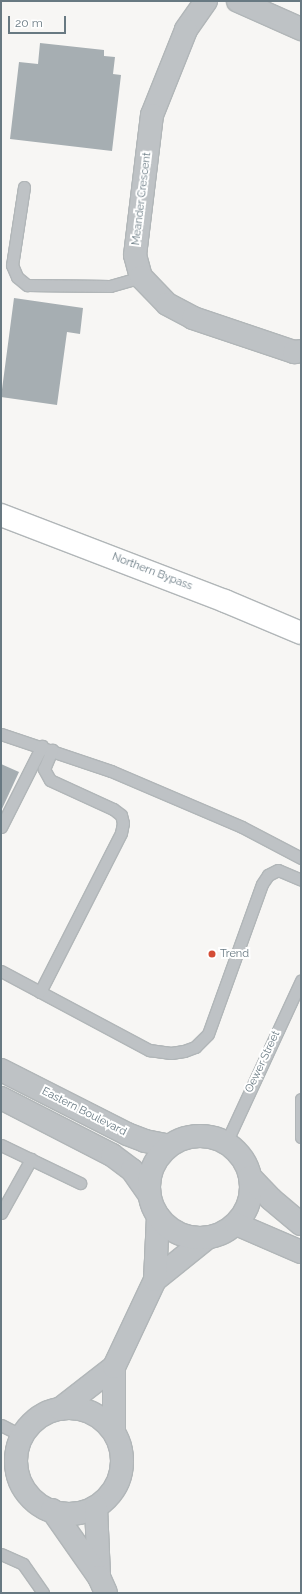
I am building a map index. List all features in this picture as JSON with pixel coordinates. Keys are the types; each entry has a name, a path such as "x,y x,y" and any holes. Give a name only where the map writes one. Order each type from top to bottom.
{"highway":[{"name":"Northern Bypass","path":"1,515 225,600 301,633"}],"street":[{"name":"Meander Crescent","path":"206,1 186,30 152,115 135,255 141,277 167,304 193,318 294,352 301,351"},
{"path":"238,1 301,30"},
{"name":"Eastern Boulevard","path":"1,1070 120,1130 145,1141 170,1146"},
{"path":"1,1098 112,1155 132,1170 149,1194 158,1216 155,1280 114,1367 114,1432"},
{"path":"149,1194 153,1167 170,1146 183,1139 198,1136 212,1138 226,1143 237,1152 246,1164 250,1178 251,1194 246,1210 236,1224 223,1233 207,1238 191,1238 176,1232 158,1216"},
{"path":"250,1178 271,1199 301,1224"},
{"path":"236,1224 301,1252"},
{"path":"155,1280 207,1238"},
{"path":"60,1409 114,1367"},
{"path":"71,1408 87,1411 102,1419 114,1432 121,1448 121,1470 118,1481 110,1496 96,1507 80,1513 62,1513 52,1510 31,1497 21,1482 16,1465 18,1448 23,1436 37,1418 60,1409 71,1408"},
{"path":"96,1507 102,1585"},
{"path":"52,1510 102,1585"}],"lane":[{"path":"24,187 12,265 17,278 28,285 110,286 141,277"},
{"path":"1,734 47,748 186,802 301,858"},
{"path":"1,827 47,748"},
{"path":"40,992 121,833 123,823 120,815 113,809 50,780 44,769 47,748"},
{"path":"1,971 149,1050 171,1053 195,1046 208,1034 262,884 272,870 278,870 301,880"},
{"name":"Oewer Street","path":"226,1143 301,981"},
{"path":"301,1099 301,1137"},
{"path":"1,1145 80,1183"},
{"path":"1,1213 31,1159"},
{"path":"1,1425 23,1436"},
{"path":"1,1554 22,1564 44,1593"}],"building":[{"path":"40,43 104,50 104,56 115,57 113,74 121,75 112,151 10,139 19,62 38,64"},
{"path":"14,298 83,308 80,334 67,332 57,405 1,397"},
{"path":"1,764 19,772 1,811"}],"place":[{"name":"Trend","path":"212,954"}]}
